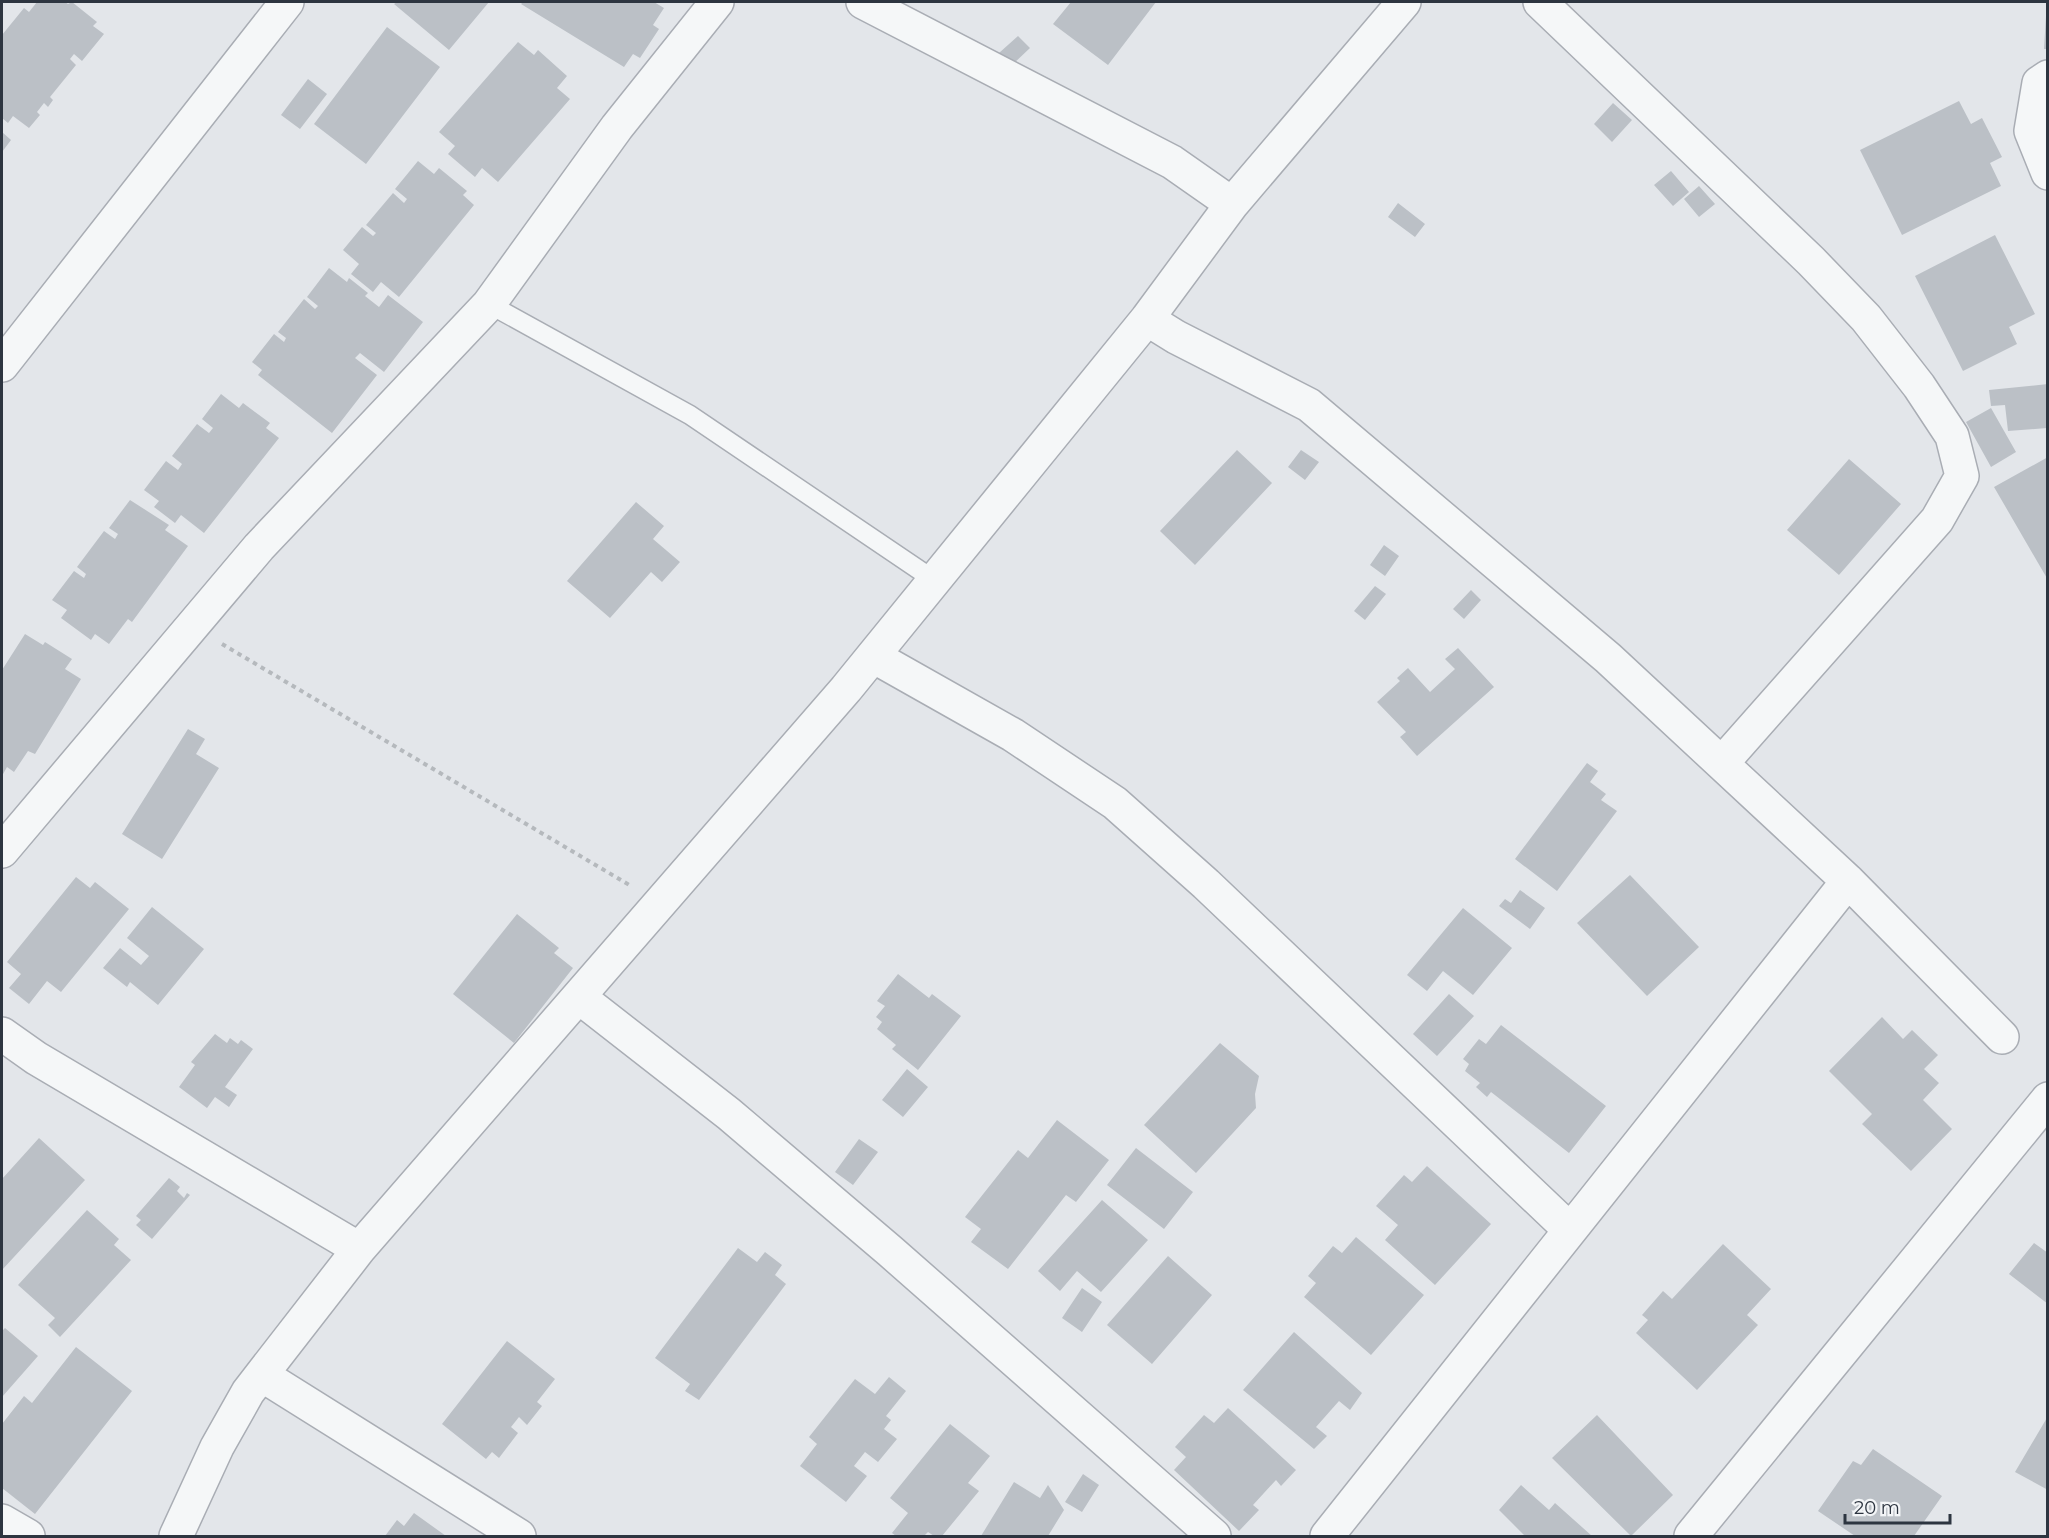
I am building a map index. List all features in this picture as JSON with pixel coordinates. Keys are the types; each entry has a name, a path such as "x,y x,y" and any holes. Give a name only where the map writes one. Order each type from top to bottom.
{"street":[{"path":"2,365 287,2"},
{"path":"2,851 259,547 489,304 617,127 717,2"},
{"path":"863,2 1172,162 1232,204"},
{"path":"176,1536 217,1448 248,1392 359,1249 873,657 1147,319 1232,204 1404,2"},
{"path":"1540,2 1811,261 1866,318 1919,386 1952,436 1962,476 1937,520 1722,763"},
{"path":"2048,77 2039,83 2031,131 2048,173"},
{"path":"1147,319 1176,337 1309,405 1608,658 1848,881 2002,1037"},
{"path":"873,657 1012,735 1115,803 1206,884 1570,1230"},
{"path":"1327,1536 1848,881"},
{"path":"579,997 729,1114 890,1251 1214,1536"},
{"path":"2,1034 36,1058 359,1249"},
{"path":"1691,1536 2048,1099"},
{"path":"262,1375 519,1536"},
{"path":"2,1521 28,1536"}],"lane":[{"path":"489,304 690,415 934,580"}],"path":[{"path":"191,627 660,903"}],"building":[{"path":"37,2 65,2 68,4 72,2 97,22 93,26 104,34 82,61 74,54 70,59 76,65 50,97 53,100 48,107 44,103 37,112 40,115 29,128 13,116 8,123 2,118 2,35 24,8 29,12"},
{"path":"397,2 489,2 449,50 394,4"},
{"path":"523,2 654,2 664,8 653,25 659,29 640,58 633,54 624,67 521,4"},
{"path":"1071,2 1156,2 1108,65 1053,24"},
{"path":"2046,16 2048,16 2048,49 2044,49"},
{"path":"387,27 440,67 366,164 314,124"},
{"path":"1018,36 1030,48 1011,66 999,53"},
{"path":"518,42 534,55 538,50 567,76 557,88 570,99 498,182 482,168 475,177 448,154 455,146 439,132"},
{"path":"308,79 327,94 300,129 281,115"},
{"path":"1959,101 1971,124 1982,118 2002,157 1990,163 2001,186 1902,235 1860,150"},
{"path":"1613,103 1632,120 1612,142 1594,124"},
{"path":"2,132 11,140 2,152"},
{"path":"418,161 434,174 439,168 467,191 463,195 474,205 399,297 381,282 373,292 351,274 359,264 343,250 362,227 373,236 376,233 366,225 393,193 404,203 407,199 395,189"},
{"path":"1671,171 1689,192 1673,206 1654,185"},
{"path":"1699,186 1715,204 1699,217 1684,199"},
{"path":"1398,203 1425,224 1415,237 1388,217"},
{"path":"1995,235 2035,314 2009,327 2017,344 1963,371 1915,276"},
{"path":"329,268 347,282 349,278 368,293 365,296 379,307 388,295 423,322 384,372 360,353 355,358 377,375 332,433 258,375 262,370 252,362 274,334 284,342 286,338 278,332 304,299 315,309 318,306 307,297"},
{"path":"2048,384 2047,428 2008,431 2005,405 1991,406 1989,390"},
{"path":"221,394 239,408 243,403 270,423 266,428 279,438 204,533 181,515 175,523 154,507 159,501 144,490 166,461 178,470 182,464 172,456 197,424 209,433 213,428 202,419"},
{"path":"1991,408 2016,452 1991,467 1966,422"},
{"path":"1237,450 1272,483 1195,565 1160,531"},
{"path":"1301,450 1319,462 1305,480 1288,467"},
{"path":"2048,457 2048,580 1994,487"},
{"path":"1849,459 1901,504 1839,575 1787,530"},
{"path":"130,500 169,525 165,530 188,546 132,622 128,619 109,644 95,634 91,640 61,618 67,610 52,600 74,571 84,578 86,574 77,567 104,531 115,539 118,534 109,528"},
{"path":"636,502 664,526 653,539 680,562 662,582 651,572 610,618 567,581"},
{"path":"1384,545 1399,556 1385,576 1370,565"},
{"path":"1375,586 1386,594 1365,620 1354,611"},
{"path":"1471,590 1481,600 1464,619 1453,609"},
{"path":"25,634 43,645 45,642 72,659 65,669 81,679 35,754 28,751 14,772 7,767 2,776 2,670"},
{"path":"1458,648 1494,687 1417,756 1400,737 1406,732 1377,702 1400,681 1397,678 1408,668 1430,692 1455,669 1445,659"},
{"path":"188,729 205,739 196,754 219,768 162,859 122,834"},
{"path":"1587,763 1598,771 1590,782 1606,794 1601,800 1617,811 1557,891 1515,859"},
{"path":"1630,875 1699,947 1647,996 1577,923"},
{"path":"76,877 90,888 95,882 129,909 61,992 47,981 29,1004 9,988 21,974 7,962"},
{"path":"1520,890 1545,908 1530,929 1499,906 1505,899 1511,903"},
{"path":"152,907 204,949 158,1005 130,982 127,987 103,968 120,948 141,965 149,956 127,938"},
{"path":"1463,908 1512,948 1473,995 1443,971 1427,991 1407,975"},
{"path":"517,914 559,948 554,953 573,968 514,1043 453,994"},
{"path":"898,974 929,998 932,994 961,1016 918,1070 892,1049 896,1045 877,1029 882,1022 876,1017 885,1006 877,1001"},
{"path":"1449,994 1474,1016 1437,1056 1413,1034"},
{"path":"1882,1017 1903,1039 1912,1030 1938,1055 1924,1069 1939,1083 1923,1100 1952,1129 1911,1171 1862,1124 1872,1114 1829,1071"},
{"path":"1501,1025 1606,1106 1569,1153 1491,1092 1487,1097 1476,1087 1480,1083 1465,1071 1469,1064 1463,1059 1479,1039 1486,1044"},
{"path":"215,1034 227,1043 230,1038 238,1044 241,1040 253,1049 225,1087 237,1095 229,1107 215,1097 207,1108 179,1087 195,1065 191,1062"},
{"path":"1220,1043 1259,1076 1255,1094 1256,1108 1196,1173 1144,1125"},
{"path":"907,1069 928,1087 903,1117 882,1100"},
{"path":"1057,1120 1109,1160 1076,1202 1066,1195 1008,1269 971,1242 981,1229 965,1217 1018,1150 1028,1158"},
{"path":"39,1138 85,1180 2,1270 2,1179"},
{"path":"859,1139 878,1152 853,1185 835,1172"},
{"path":"1136,1148 1193,1192 1164,1229 1107,1185"},
{"path":"1427,1166 1491,1224 1435,1285 1385,1240 1398,1225 1376,1206 1404,1175 1412,1182"},
{"path":"169,1178 180,1187 177,1191 184,1198 187,1193 190,1195 152,1239 136,1225 141,1220 136,1216"},
{"path":"1102,1200 1148,1240 1101,1292 1077,1271 1060,1291 1038,1271"},
{"path":"87,1210 119,1239 114,1245 131,1260 60,1337 48,1325 55,1318 18,1285"},
{"path":"1356,1237 1424,1295 1371,1355 1304,1297 1316,1283 1308,1276 1333,1246 1342,1253"},
{"path":"2034,1243 2048,1253 2048,1304 2009,1274"},
{"path":"1723,1244 1771,1289 1747,1315 1758,1325 1697,1390 1636,1333 1648,1320 1642,1315 1663,1291 1672,1299"},
{"path":"738,1248 757,1262 765,1252 782,1265 775,1275 786,1284 699,1400 685,1391 690,1384 655,1358"},
{"path":"1168,1256 1212,1295 1152,1364 1107,1325"},
{"path":"1082,1288 1102,1302 1082,1332 1062,1318"},
{"path":"5,1328 38,1356 2,1397 2,1331"},
{"path":"1294,1332 1362,1393 1350,1410 1339,1401 1316,1427 1327,1436 1314,1449 1243,1390"},
{"path":"507,1341 555,1379 537,1402 542,1406 527,1425 519,1417 511,1427 518,1433 499,1458 492,1452 486,1459 442,1424"},
{"path":"76,1347 132,1391 35,1514 2,1488 2,1424 24,1396 32,1403"},
{"path":"889,1377 906,1391 886,1416 891,1420 884,1429 897,1439 878,1462 865,1452 854,1466 867,1476 846,1502 800,1466 817,1444 809,1437 855,1379 875,1394"},
{"path":"1228,1408 1296,1470 1281,1486 1276,1480 1253,1505 1259,1510 1239,1531 1174,1470 1186,1457 1175,1447 1204,1415 1214,1423"},
{"path":"1597,1415 1673,1495 1631,1536 1552,1458"},
{"path":"2048,1416 2048,1490 2015,1472"},
{"path":"950,1424 990,1456 968,1483 979,1491 942,1536 934,1536 928,1532 924,1536 896,1536 892,1533 908,1513 890,1498"},
{"path":"1873,1449 1942,1496 1914,1536 1855,1536 1818,1511 1853,1461 1861,1465"},
{"path":"1083,1474 1099,1485 1082,1512 1065,1502"},
{"path":"1014,1482 1040,1498 1048,1485 1064,1510 1048,1536 981,1536"},
{"path":"1521,1485 1549,1510 1555,1503 1592,1536 1525,1536 1499,1510"},
{"path":"414,1513 446,1536 385,1536 397,1520 404,1526"}]}
